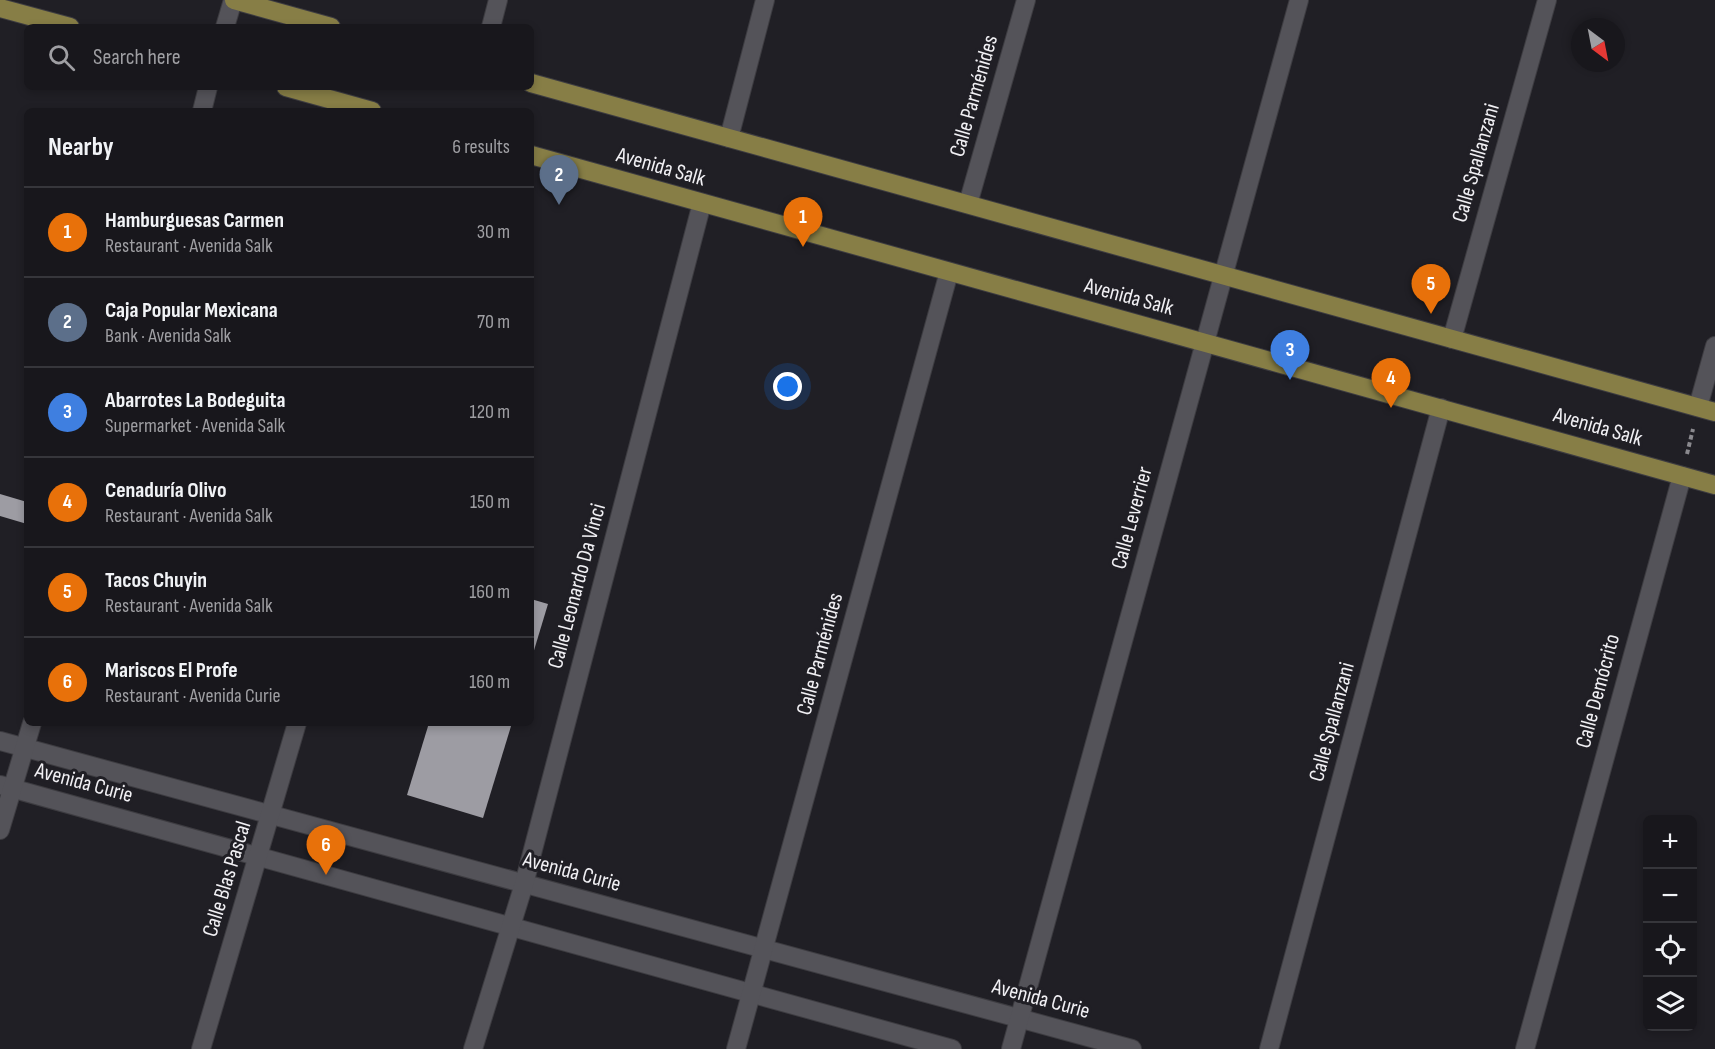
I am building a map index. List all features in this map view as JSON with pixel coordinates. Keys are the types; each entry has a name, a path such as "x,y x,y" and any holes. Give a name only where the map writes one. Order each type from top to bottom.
{"main road":[{"path":"233,0 320,24"},
{"path":"0,8 59,24"},
{"name":"Avenida Salk","path":"534,84 1706,409"},
{"path":"297,90 361,108"},
{"name":"Avenida Salk","path":"534,156 1715,485"}],"street":[{"path":"226,24 233,0"},
{"path":"492,24 498,0"},
{"path":"729,138 765,0"},
{"name":"Calle Parménides","path":"968,204 1026,0"},
{"name":"Calle Leverrier","path":"1011,1049 1299,0"},
{"name":"Calle Spallanzani","path":"1452,339 1547,0"},
{"path":"203,108 207,90"},
{"name":"Calle Leonardo Da Vinci","path":"473,1049 524,884 702,203"},
{"name":"Calle Parménides","path":"736,1049 949,272"},
{"path":"1706,409 1715,346"},
{"name":"Calle Spallanzani","path":"1269,1049 1442,408"},
{"name":"Calle Demócrito","path":"1525,1049 1682,476"},
{"path":"0,830 6,786 25,748 31,726"},
{"name":"Calle Blas Pascal","path":"201,1049 257,856 272,815 296,726"},
{"name":"Avenida Curie","path":"0,741 1132,1049"},
{"name":"Avenida Curie","path":"6,786 952,1049"}],"path":[{"path":"1682,476 1706,409"}],"building":[{"path":"0,494 24,501 24,523 0,516"},
{"path":"534,600 548,604 534,650"},
{"path":"428,726 511,726 483,818 407,795"}],"place":[{"name":"Caja Popular Mexicana","path":"559,205"},
{"name":"Hamburguesas Carmen","path":"803,247"},
{"name":"Tacos Chuyin","path":"1431,314"},
{"name":"Abarrotes La Bodeguita","path":"1290,380"},
{"name":"Cenaduría Olivo","path":"1391,408"},
{"name":"Mariscos El Profe","path":"326,875"}]}
